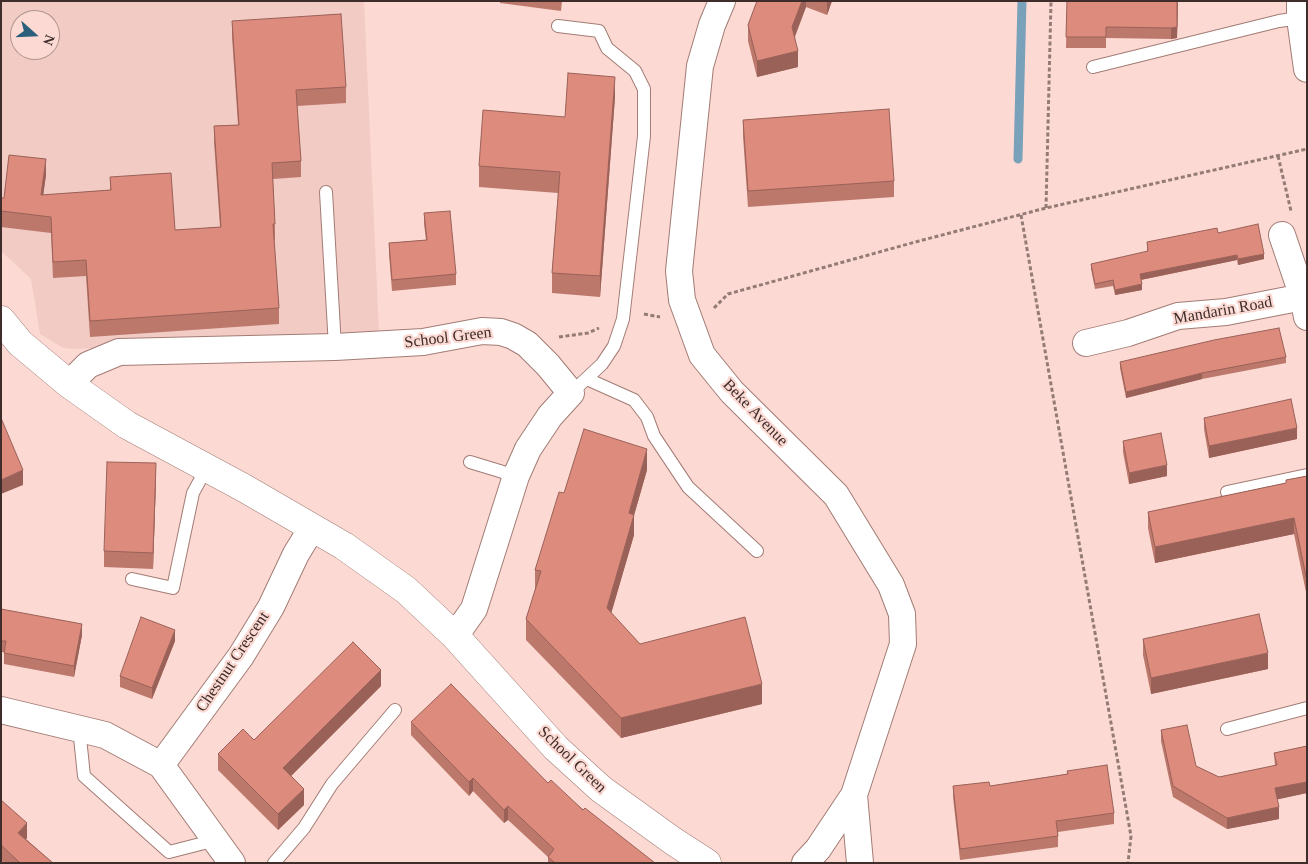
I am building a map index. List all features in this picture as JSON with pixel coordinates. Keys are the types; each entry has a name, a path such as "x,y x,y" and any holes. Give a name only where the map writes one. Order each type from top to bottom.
{"main road":[{"name":"School Green","path":"1,320 20,343 69,384 127,425 244,488 344,546 406,590 455,636 556,748 601,789 707,863"}],"street":[{"name":"Beke Avenue","path":"722,1 712,25 700,66 679,271 682,300 702,355 732,392 836,495 891,585 902,614 903,644 854,795"},
{"path":"1300,10 1307,70"},
{"path":"1282,235 1305,307"},
{"name":"Mandarin Road","path":"1086,343 1128,334 1178,316 1305,307"},
{"name":"School Green","path":"69,384 88,365 119,352 335,347 423,342 482,332 501,332 527,344 548,365 579,386"},
{"path":"455,636 474,609 516,476 528,449 550,416 579,386"},
{"name":"Chestnut Crescent","path":"161,765 241,656 270,607 296,554 312,528"},
{"path":"1,710 106,735 161,765 232,863"},
{"path":"805,863 818,849 854,795"},
{"path":"854,795 860,863"}],"lane":[{"path":"1093,67 1279,21 1300,10"},
{"path":"558,26 599,31 607,48 635,71 644,89 644,136 623,319 614,346 602,364 579,386"},
{"path":"326,192 335,347"},
{"path":"579,386 634,400 647,417 654,436 688,487 757,552"},
{"path":"470,462 516,476"},
{"path":"132,579 173,588 193,493 206,469"},
{"path":"1227,492 1307,475"},
{"path":"1227,729 1307,708"},
{"path":"274,863 304,828 332,784 395,710"},
{"path":"79,728 84,776 169,852 216,840"}],"path":[{"path":"1046,208 1051,1"},
{"path":"643,314 689,322 708,314 728,294 1046,208 1307,149"},
{"path":"1278,156 1293,219 1282,235"},
{"path":"1021,215 1131,836 1128,863"},
{"path":"527,344 545,339 588,333 603,326"}],"shaded area":[{"path":"1,1 364,1 379,332 76,349 63,348 40,334 31,279 1,251"}],"building":[{"path":"757,1 802,1 792,27 798,51 757,61 748,25"},
{"path":"1067,1 1177,1 1177,27 1106,27 1106,37 1066,37"},
{"path":"341,14 346,87 296,90 301,161 272,163 275,224 273,224 279,308 90,321 86,260 53,262 51,217 1,211 1,198 4,198 9,155 46,159 41,195 111,190 110,177 171,173 175,230 221,227 214,126 239,125 232,21"},
{"path":"568,73 615,77 600,276 552,273 560,172 479,166 483,110 565,117"},
{"path":"889,109 894,181 748,191 743,120"},
{"path":"450,211 456,274 392,280 389,243 427,240 424,213"},
{"path":"1258,224 1264,254 1238,259 1237,255 1140,274 1142,284 1115,290 1113,280 1095,284 1091,264 1148,251 1147,242 1217,228 1218,233"},
{"path":"1279,328 1286,357 1202,373 1126,392 1120,362 1214,340"},
{"path":"1291,399 1297,428 1209,446 1204,418"},
{"path":"1,418 23,470 1,480"},
{"path":"584,429 647,449 629,513 634,515 607,608 640,644 745,617 762,684 621,718 526,619 541,571 535,570 559,492 564,493"},
{"path":"1161,433 1167,465 1129,473 1123,441"},
{"path":"107,462 156,463 153,553 104,551"},
{"path":"1307,476 1307,581 1294,518 1155,547 1148,512 1286,483 1286,480"},
{"path":"1,609 82,624 74,666 4,653 6,641 1,641"},
{"path":"1259,614 1268,653 1151,678 1143,639"},
{"path":"141,617 175,630 152,688 120,676"},
{"path":"353,642 381,670 283,768 304,789 278,814 218,754 243,729 254,740"},
{"path":"451,684 548,783 551,780 583,810 585,808 655,863 555,863 548,857 554,849 508,806 504,810 473,778 469,782 411,722"},
{"path":"1187,725 1196,766 1219,777 1277,765 1274,753 1307,746 1307,782 1275,788 1279,807 1227,818 1173,786 1161,730"},
{"path":"1107,765 1114,813 1056,821 1058,836 960,849 953,786 989,782 990,786 1068,774 1067,771"},
{"path":"1,800 27,823 18,833 53,863 20,863 1,845"}],"waterway":[{"path":"1018,159 1022,1"}]}
